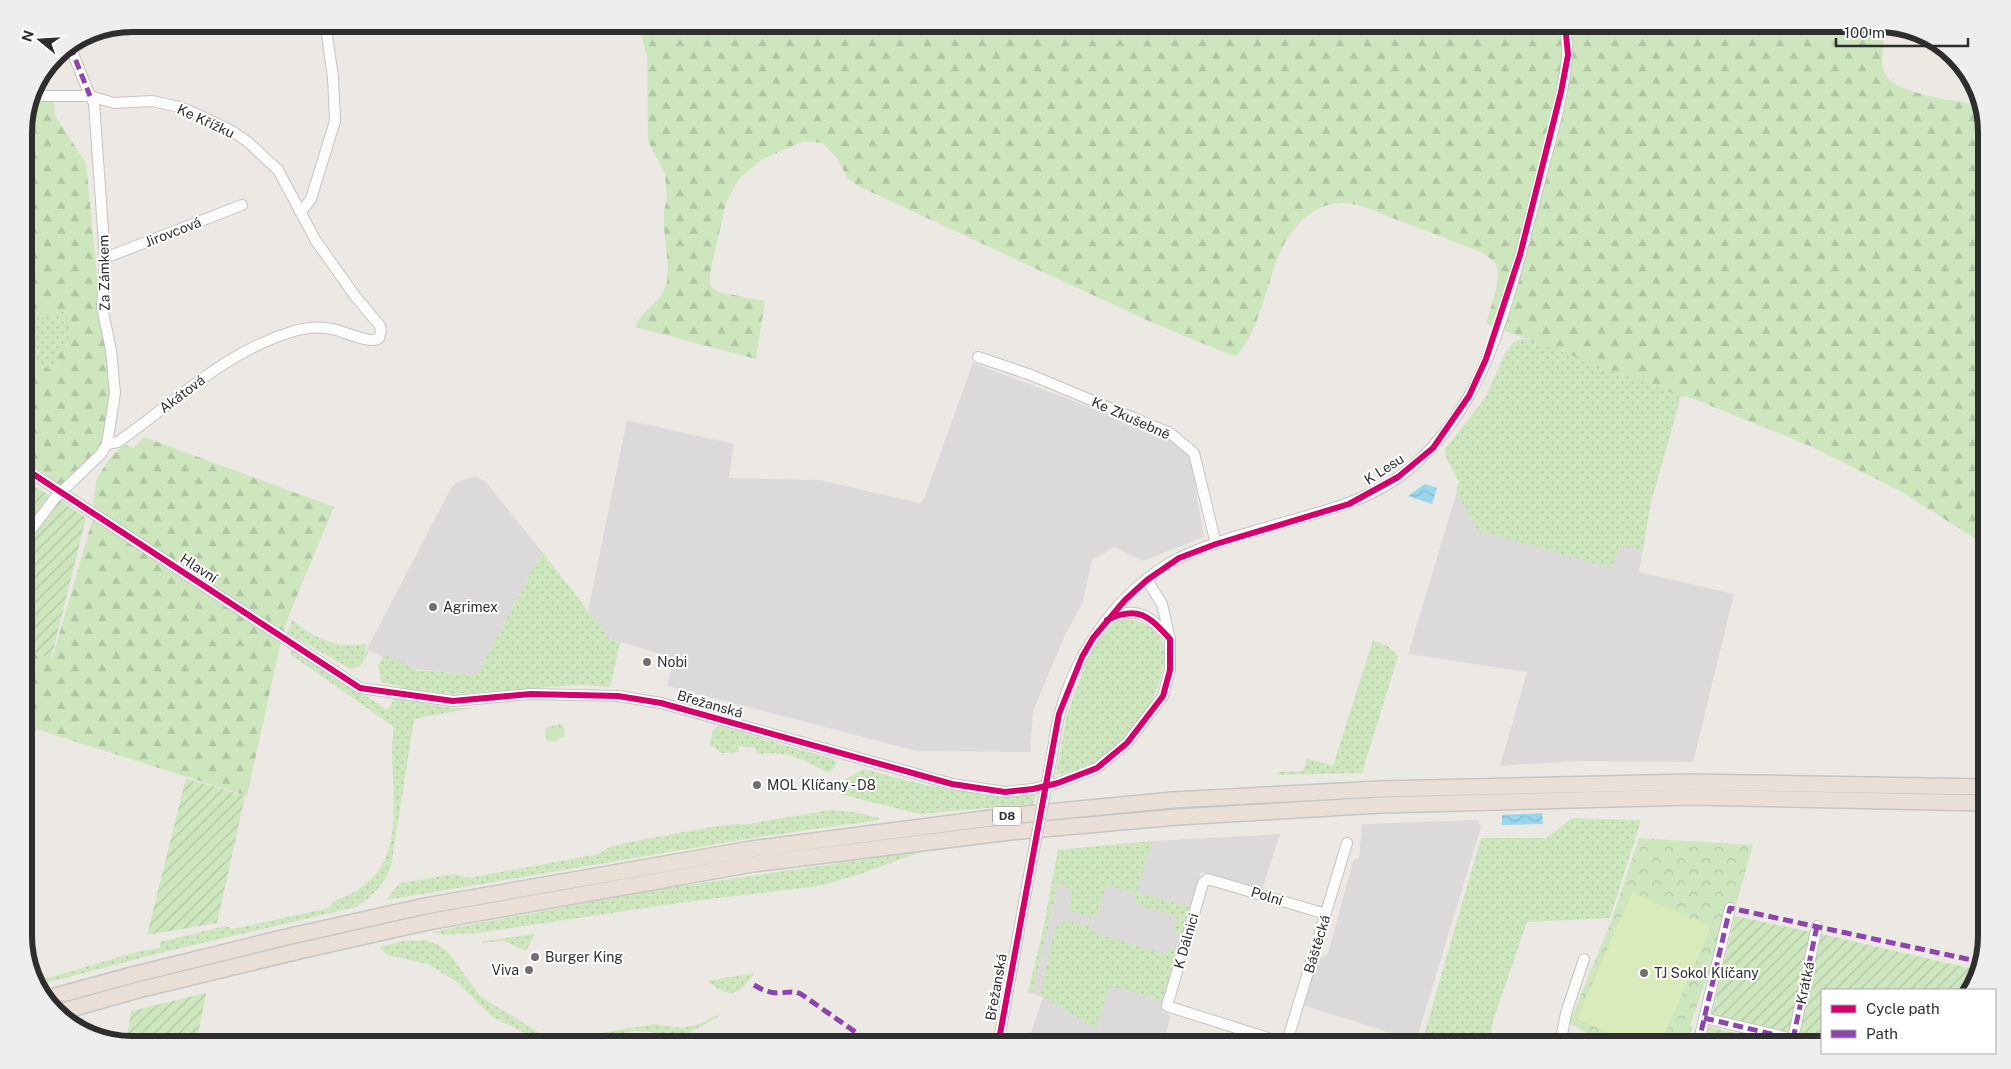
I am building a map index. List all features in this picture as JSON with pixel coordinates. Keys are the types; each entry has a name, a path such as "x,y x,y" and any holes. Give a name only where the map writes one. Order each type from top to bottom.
{"highway":[{"name":"D8","path":"53,997 272,940 425,906 751,849 1007,816 1173,800 1380,789 1691,782 1978,787"},
{"name":"D8","path":"65,1010 138,990 280,955 428,922 753,864 1010,832 1177,817 1381,805 1691,798 1978,803"}],"street":[{"path":"299,210 304,208 311,199 335,121 333,77 327,32"},
{"name":"K Lesu","path":"1147,580 1179,558 1216,544 1349,504 1398,477 1433,448 1469,396 1486,359 1520,255 1561,92 1568,56 1566,32"},
{"name":"Za Zámkem","path":"73,53 94,103 105,258 102,307 111,350 115,393 107,444"},
{"name":"Ke Křížku","path":"39,96 90,96 114,103 152,101 192,112 232,131 248,142 278,170 307,224"},
{"name":"Jirovcová","path":"105,258 242,205"},
{"name":"Akátová","path":"107,444 118,442 227,360 257,345 307,327 332,329 372,340 379,338 380,326 322,249 307,224"},
{"name":"Ke Zkušebně","path":"978,357 1031,375 1170,433 1194,453 1216,544"},
{"path":"33,527 55,498 100,454 107,444"},
{"name":"Hlavní","path":"33,474 360,688"},
{"name":"Břežanská","path":"360,688 453,701 531,694 618,696 653,701 952,784 1005,792 1033,789 1058,783 1096,768 1127,743 1163,696 1170,670 1170,638 1162,604 1147,580 1107,620 1082,657 1070,683 1060,714 1052,756 1028,881 1000,1036"},
{"path":"1107,620 1122,613 1137,614 1152,619 1170,638"},
{"name":"Báštěcká","path":"1290,1036 1347,843"},
{"name":"Polní","path":"1208,879 1326,914"},
{"name":"K Dálnici","path":"1208,879 1203,883 1167,1006 1259,1036"},
{"path":"1700,1036 1730,908"},
{"name":"Krátká","path":"1794,1036 1817,926"},
{"path":"1562,1036 1566,1013 1584,959"},
{"path":"1704,1018 1780,1036"}],"shaded area":[{"path":"1521,339 1534,340 1681,396 1651,502 1639,572 1734,594 1693,762 1578,761 1500,766 1527,672 1408,654 1485,398 1506,351 1514,342"},
{"path":"973,363 1166,436 1190,455 1204,537 1143,561 1114,547 1092,560 1083,602 1064,637 1033,711 1030,752 917,751 667,686 674,658 610,639 588,611 627,420 734,444 729,478 819,480 920,503 924,499"},
{"path":"475,477 485,481 542,552 477,675 403,668 367,649 452,486 465,479"},
{"path":"1478,820 1481,827 1418,1036 1400,1036 1303,1005 1317,960 1328,954 1353,861 1359,859 1362,824"},
{"path":"1280,834 1262,890 1201,872 1162,1012 1171,1016 1165,1036 1030,1036 1043,997 1028,992 1043,931 1058,850 1152,841"}],"green space":[{"path":"640,32 1885,33 1883,68 1887,77 1909,90 1924,95 1974,104 1977,113 1978,540 1900,491 1810,446 1689,397 1681,396 1486,324 1498,277 1496,265 1491,259 1481,252 1355,204 1341,203 1328,205 1307,216 1298,225 1283,246 1278,257 1250,337 1237,355 1231,355 1153,323 860,187 847,178 837,158 823,143 804,141 761,160 739,179 726,203 710,273 710,286 718,292 765,301 756,359 635,327 641,316 662,295 667,282 668,264 664,229 664,210 667,200 665,174 648,141 647,57"},
{"path":"38,99 54,102 55,116 86,163 98,286 111,381 107,437 99,453 60,485 33,466 33,362 54,371 58,363 54,350 74,339 66,311 33,318 33,126 34,113"},
{"path":"66,311 74,339 53,371 33,362 33,318"},
{"path":"1521,339 1526,342 1534,340 1681,396 1651,502 1643,549 1620,547 1611,568 1477,530 1456,491 1459,482 1446,458 1445,449 1485,398 1507,351 1514,342"},
{"path":"144,437 334,507 289,615 280,646 247,796 36,729 33,738 33,651 52,659 92,521 96,480 108,461 124,444 133,448"},
{"path":"33,485 50,496 33,519"},
{"path":"59,500 86,518 51,659 33,651 33,537"},
{"path":"542,552 610,639 620,643 610,687 580,685 453,694 414,690 381,682 378,665 386,654 417,670 477,675"},
{"path":"1128,619 1150,627 1160,637 1163,647 1163,670 1150,705 1129,733 1096,761 1076,770 1056,775 1067,714 1087,660 1105,631 1115,622"},
{"path":"292,620 307,631 329,642 344,645 367,643 365,649 369,652 360,666 351,669 287,633"},
{"path":"1373,640 1388,646 1398,656 1362,773 1277,775 1278,772 1303,771 1307,758 1333,766"},
{"path":"294,648 387,710 395,698 452,708 473,708 414,719 391,867 381,885 368,899 356,907 160,953 44,983 42,979 140,951 160,948 160,942 225,926 233,929 329,908 336,900 366,884 379,870 387,855 393,819 392,744 394,727 290,654"},
{"path":"563,724 565,737 561,737 557,741 547,741 545,730 547,727"},
{"path":"719,726 833,759 836,763 834,768 828,773 794,757 768,753 757,754 755,748 737,746 740,752 722,753 710,745 713,730"},
{"path":"863,769 948,789 1014,795 1036,793 1033,804 920,814 843,795 831,788"},
{"path":"186,778 245,796 217,923 147,935"},
{"path":"830,810 853,812 879,818 879,820 752,838 387,900 401,883 454,874 468,878 599,854 611,846 656,837 723,825 748,824"},
{"path":"1572,818 1641,820 1610,918 1527,922 1493,1021 1491,1036 1424,1036 1481,838 1547,838"},
{"path":"1639,838 1753,845 1736,904 1727,902 1715,953 1690,1026 1692,1027 1690,1036 1591,1036 1569,1023 1612,919"},
{"path":"1152,841 1137,892 1192,908 1184,935 1173,931 1177,916 1140,906 1140,904 1134,902 1136,893 1106,885 1097,915 1092,918 1069,911 1073,889 1058,885 1033,991 1032,993 1028,992 1043,931 1058,850"},
{"path":"923,851 860,874 819,886 685,902 478,933 444,935 432,932 660,889"},
{"name":"TJ Sokol Klíčany","path":"1632,892 1711,927 1664,1036 1617,1036 1577,1019"},
{"path":"1735,916 1811,932 1790,1032 1712,1014"},
{"path":"1064,921 1092,926 1093,933 1166,954 1169,947 1179,950 1165,1001 1110,986 1096,1029 1040,995 1055,929"},
{"path":"535,934 526,951 504,941 482,943 484,941"},
{"path":"1821,934 1973,969 1968,981 1961,989 1821,989 1821,1036 1799,1035"},
{"path":"425,940 439,945 449,953 480,996 544,1036 530,1036 491,1016 457,982 428,964 388,955 379,947 402,941"},
{"path":"754,973 743,987 733,993 728,993 715,987 707,981"},
{"path":"206,993 198,1036 127,1036 131,1011"},
{"path":"721,1015 686,1036 659,1036 652,1032 635,1031 609,1036 583,1036 655,1024 682,1028 703,1023 713,1016"},
{"path":"1709,1027 1750,1036 1706,1036"}],"water":[{"path":"1425,484 1437,488 1432,504 1408,496"},
{"path":"1542,813 1543,824 1502,825 1502,815"}],"marked path":[{"path":"73,53 90,96"},
{"path":"1700,1036 1730,908 1975,961"},
{"path":"1794,1036 1817,926"},
{"path":"754,985 771,992 801,994 861,1036"},
{"path":"1704,1018 1780,1036"}],"cycle path":[{"path":"1000,1036 1059,714 1082,657 1093,638 1125,600 1147,580 1179,558 1216,544 1349,504 1398,477 1433,448 1469,396 1486,359 1520,255 1561,92 1568,55 1566,32"},
{"path":"33,474 360,688 453,701 531,694 618,696 661,703 952,784 1005,792 1033,789 1058,783 1097,768 1127,743 1163,696 1170,670 1170,639 1156,624 1142,615 1127,613 1107,620"}],"place":[{"name":"Agrimex","path":"433,607"},
{"name":"Nobi","path":"647,662"},
{"name":"MOL Klíčany - D8","path":"757,785"},
{"name":"Burger King","path":"535,957"},
{"name":"Viva","path":"529,970"},
{"name":"TJ Sokol Klíčany","path":"1644,973"}]}
